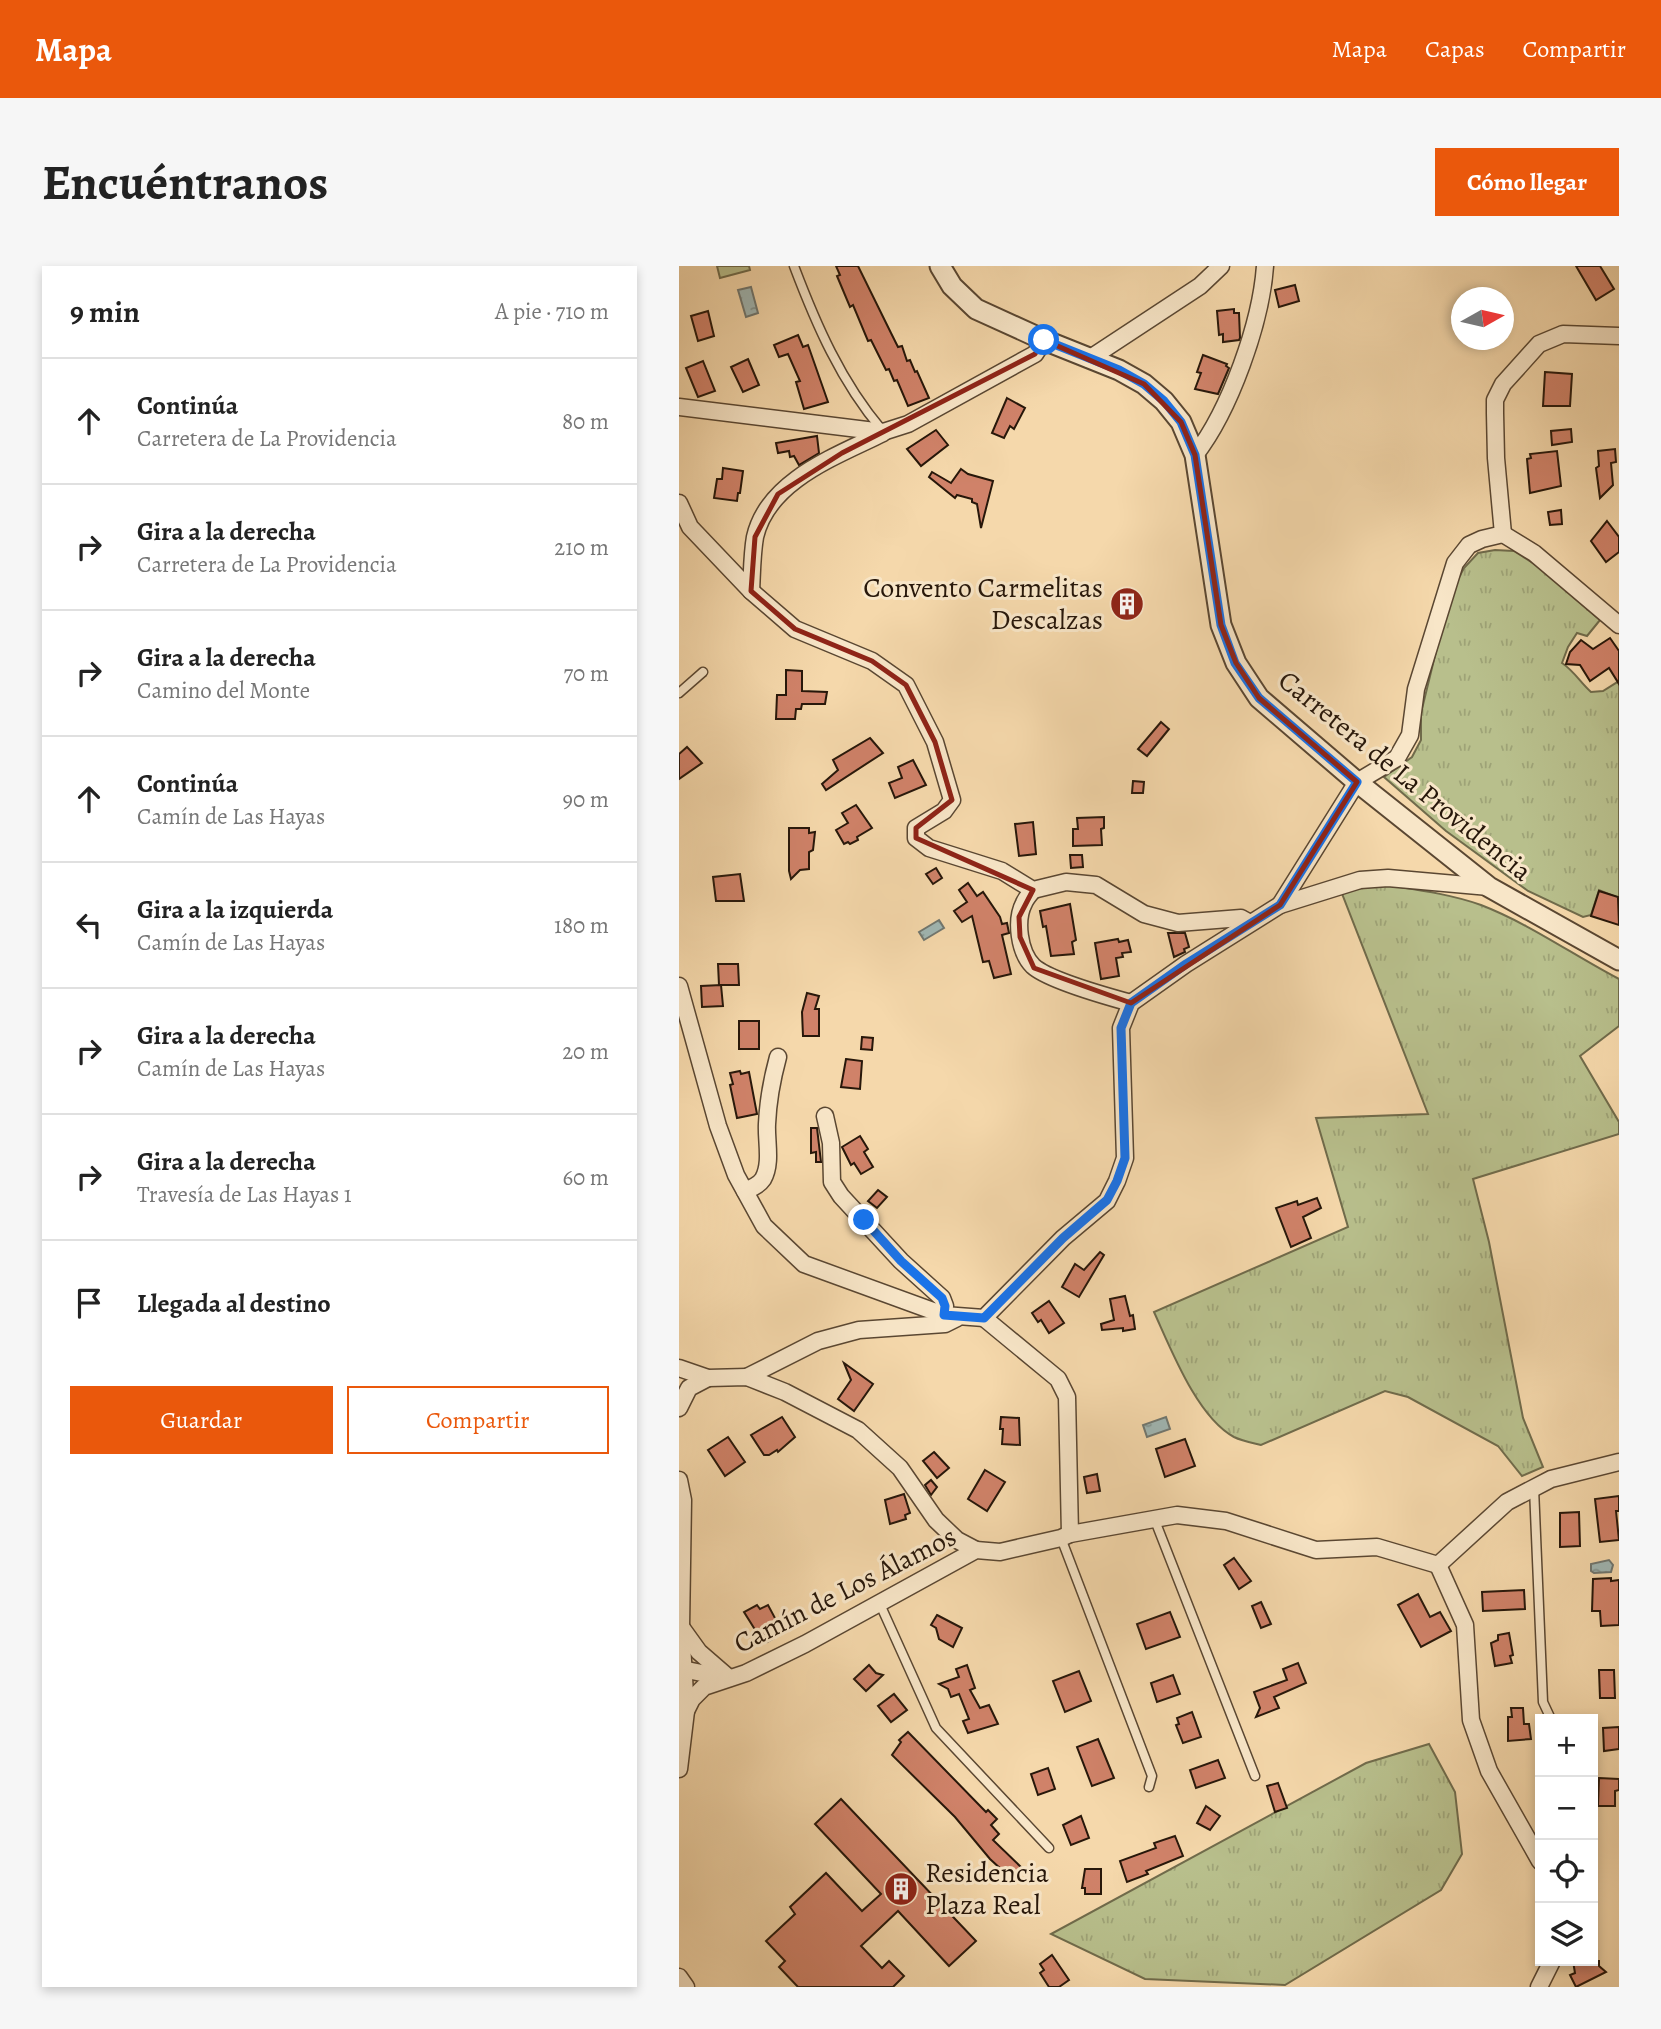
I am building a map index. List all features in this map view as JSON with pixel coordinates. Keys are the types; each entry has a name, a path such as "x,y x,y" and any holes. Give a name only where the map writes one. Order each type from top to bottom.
{"street":[{"name":"Carretera de La Providencia","path":"940,266 952,286 976,309 1144,384 1164,401 1181,422 1195,455 1221,625 1235,663 1259,698 1357,782 1489,887 1619,960"},
{"path":"1089,359 1201,286 1221,266"},
{"path":"1195,455 1220,417 1252,333 1265,266"},
{"path":"1503,534 1495,413 1495,400 1503,384 1539,344 1563,334 1619,336"},
{"path":"751,592 755,537 762,518 778,494 799,478 884,432 908,424 1035,354 1044,340"},
{"path":"679,407 884,432"},
{"path":"679,503 690,527 751,592 795,629 872,661 906,685 935,742 952,800 944,811 916,828 916,838 929,848 1002,871 1033,890"},
{"path":"1280,905 1357,782 1397,758 1410,736 1416,689 1455,563 1469,545 1503,534 1534,552 1619,625"},
{"path":"984,1318 1063,1238 1107,1200 1117,1181 1125,1158 1121,1028 1131,1003 1280,905 1360,880 1388,878 1489,887"},
{"path":"1131,1003 1088,991 1034,968 1026,958 1020,937 1019,917 1033,890 1066,882 1096,886 1144,914 1178,923 1241,918 1250,923"},
{"path":"679,986 718,1126 736,1175 764,1226 804,1264 952,1316 984,1318 1058,1380 1067,1397 1066,1536"},
{"path":"745,1191 759,1184 765,1176 771,1085 778,1058"},
{"path":"825,1116 831,1143 832,1182 841,1196 901,1261 942,1298 952,1316"},
{"path":"747,1377 818,1342 859,1330 945,1324 952,1316"},
{"path":"679,1368 708,1378 747,1377 785,1392 858,1430 900,1468 936,1520 957,1540 976,1550"},
{"path":"679,1408 689,1388 708,1378"},
{"path":"1535,1852 1489,1771 1471,1720 1465,1625 1439,1565 1507,1502 1551,1479 1619,1462"},
{"path":"679,1480 681,1671 685,1711 679,1769"},
{"name":"Camín de Los Álamos","path":"681,1671 729,1678 746,1673 805,1644 976,1550 1000,1552 1154,1518 1177,1515 1226,1521 1316,1550 1377,1547 1439,1565"},
{"path":"681,1627 699,1652 729,1678 704,1687 685,1711"},
{"path":"1539,1987 1550,1966"},
{"path":"679,1977 686,1987"}],"lane":[{"path":"795,266 814,318 840,369 870,416 884,432"},
{"path":"679,693 703,672"},
{"path":"1534,1488 1543,1702 1549,1714"},
{"path":"1154,1518 1255,1776"},
{"path":"1066,1536 1151,1776 1149,1787"},
{"path":"879,1602 936,1728 1049,1848"}],"highlighted area":[{"path":"1044,340 1144,384 1181,422 1195,455 1221,625 1236,663 1259,698 1357,782 1280,905 1131,1003 1034,968 1020,937 1019,917 1033,890 916,838 916,828 952,800 935,742 906,685 872,661 795,629 751,591 755,537 778,494 842,453 1035,354"}],"green space":[{"path":"717,266 749,266 750,270 720,278"},
{"path":"1514,551 1539,567 1600,620 1587,636 1577,633 1562,663 1591,692 1603,691 1619,681 1619,898 1599,890 1591,915 1583,917 1528,891 1446,831 1384,777 1412,757 1421,740 1421,713 1450,594 1464,568 1478,553"},
{"path":"1386,885 1446,895 1481,905 1534,930 1619,979 1619,1026 1580,1056 1619,1122 1619,1134 1473,1179 1489,1242 1523,1418 1543,1467 1522,1476 1498,1446 1408,1397 1385,1391 1261,1445 1234,1437 1208,1414 1197,1398 1177,1363 1154,1312 1348,1227 1316,1118 1428,1114 1341,891"},
{"path":"1429,1744 1455,1792 1462,1854 1441,1890 1285,1985 1145,1979 1051,1934 1366,1763"}],"water":[{"path":"751,287 758,313 746,317 738,290"},
{"path":"939,920 944,928 924,940 919,932"},
{"path":"1166,1417 1170,1429 1147,1437 1143,1425"},
{"path":"1609,1560 1613,1565 1611,1572 1591,1571 1591,1564"}],"building":[{"path":"836,266 858,266 898,347 902,346 907,361 910,360 915,372 917,371 929,398 908,406 897,380 894,381 889,369 886,370 871,340 868,341 853,305 850,307 837,276 840,275"},
{"path":"1576,266 1600,266 1614,289 1596,300"},
{"path":"1295,285 1299,301 1279,307 1275,290"},
{"path":"1234,309 1234,313 1239,313 1240,338 1223,342 1223,334 1219,335 1217,311"},
{"path":"708,311 714,336 698,341 691,316"},
{"path":"798,335 803,347 808,345 828,402 804,409 796,382 800,381 788,354 779,357 774,345"},
{"path":"1203,355 1227,364 1229,368 1218,394 1195,389 1201,373 1197,372"},
{"path":"748,359 759,385 743,392 731,367"},
{"path":"703,361 715,391 698,397 686,368"},
{"path":"1545,372 1572,374 1570,406 1543,406"},
{"path":"1007,398 1025,408 1014,429 1010,426 1004,438 992,433"},
{"path":"1571,429 1572,442 1552,445 1551,431"},
{"path":"936,430 948,445 921,466 907,449"},
{"path":"817,436 819,453 799,465 794,456 790,457 789,451 778,453 776,443"},
{"path":"1615,449 1616,462 1611,463 1613,485 1600,498 1596,468 1599,466 1598,451"},
{"path":"1557,451 1561,486 1530,493 1527,459 1531,458 1530,454"},
{"path":"723,468 743,471 737,501 714,498 717,479 722,479"},
{"path":"961,469 968,474 993,481 981,528 977,504 972,502 972,499 957,495 955,498 929,477 932,472 951,483"},
{"path":"1561,510 1562,524 1550,525 1548,512"},
{"path":"1607,521 1619,537 1619,552 1606,562 1591,541"},
{"path":"1610,638 1619,651 1619,684 1609,668 1590,681 1580,665 1566,664 1570,652 1581,640 1593,649"},
{"path":"786,670 802,671 802,691 827,692 825,704 802,704 801,709 796,709 795,719 776,719 777,695 786,695"},
{"path":"1161,722 1169,729 1147,756 1138,749"},
{"path":"870,738 883,753 826,790 822,784 838,770 833,760"},
{"path":"687,747 702,763 679,779 679,754"},
{"path":"913,760 926,785 895,798 889,783 902,778 898,767"},
{"path":"1133,781 1144,782 1143,793 1132,793"},
{"path":"856,805 872,828 857,837 858,840 844,844 836,830 848,823 842,813"},
{"path":"1104,817 1104,828 1101,829 1102,845 1073,846 1073,829 1078,829 1077,818"},
{"path":"1033,822 1036,854 1019,856 1015,824"},
{"path":"789,828 809,828 809,833 815,832 813,850 809,852 809,869 800,870 791,879 789,871"},
{"path":"1070,855 1082,855 1083,867 1071,868"},
{"path":"936,868 942,878 933,884 926,874"},
{"path":"740,874 744,901 716,901 713,877"},
{"path":"968,883 977,896 983,892 1002,924 1007,923 1009,933 1002,935 1011,974 994,978 989,961 983,962 972,916 962,922 954,911 967,902 959,890"},
{"path":"1599,891 1618,897 1619,925 1591,916"},
{"path":"1070,904 1076,940 1072,942 1074,954 1051,956 1046,926 1043,927 1040,911"},
{"path":"1168,933 1185,933 1189,947 1184,949 1185,952 1174,957"},
{"path":"1118,939 1119,942 1128,940 1131,952 1122,953 1123,957 1116,958 1119,976 1101,979 1095,943"},
{"path":"718,964 738,964 739,985 719,985"},
{"path":"721,985 723,1006 702,1007 701,986"},
{"path":"807,993 819,996 815,1009 819,1009 819,1036 803,1036 802,1012"},
{"path":"739,1021 759,1021 759,1049 739,1049"},
{"path":"862,1037 873,1038 872,1050 861,1049"},
{"path":"846,1059 862,1061 860,1089 841,1087"},
{"path":"740,1071 741,1074 749,1072 757,1114 737,1118 730,1073"},
{"path":"811,1128 817,1128 821,1162 816,1162 816,1152 811,1153"},
{"path":"860,1136 868,1149 864,1152 873,1167 861,1174 854,1163 851,1165 842,1147"},
{"path":"878,1190 887,1197 877,1208 868,1201"},
{"path":"1317,1198 1321,1208 1303,1217 1311,1238 1291,1247 1276,1208 1297,1201 1298,1205"},
{"path":"1100,1252 1104,1255 1079,1297 1062,1287 1075,1264 1084,1270"},
{"path":"1125,1296 1130,1316 1133,1315 1135,1329 1102,1330 1101,1324 1114,1320 1110,1299"},
{"path":"1049,1301 1064,1323 1049,1333 1041,1320 1038,1322 1032,1313"},
{"path":"844,1363 873,1384 854,1411 838,1399 851,1380"},
{"path":"782,1417 795,1437 778,1452 777,1450 764,1455 751,1435"},
{"path":"1001,1417 1019,1418 1020,1445 1002,1444"},
{"path":"728,1437 745,1462 725,1476 708,1450"},
{"path":"1185,1439 1195,1466 1165,1477 1156,1449"},
{"path":"934,1452 949,1468 937,1478 923,1461"},
{"path":"985,1470 1005,1482 987,1511 968,1499"},
{"path":"1097,1474 1100,1491 1087,1493 1084,1477"},
{"path":"931,1480 937,1487 931,1495 925,1485"},
{"path":"904,1494 910,1513 905,1515 906,1519 890,1524 885,1500"},
{"path":"1619,1496 1619,1511 1616,1511 1619,1540 1600,1542 1595,1499"},
{"path":"1579,1512 1580,1546 1560,1547 1560,1513"},
{"path":"1234,1558 1251,1581 1239,1589 1224,1565"},
{"path":"1611,1578 1611,1581 1619,1580 1619,1625 1601,1626 1600,1611 1592,1611 1593,1579"},
{"path":"1524,1590 1525,1609 1483,1611 1482,1592"},
{"path":"1418,1594 1430,1617 1440,1612 1451,1631 1421,1647 1398,1605"},
{"path":"1261,1602 1271,1624 1261,1628 1252,1606"},
{"path":"757,1605 760,1609 768,1605 783,1633 767,1642 763,1634 759,1636 744,1612"},
{"path":"1170,1612 1180,1637 1146,1649 1137,1624"},
{"path":"937,1615 962,1628 953,1647 939,1639 936,1628 931,1625"},
{"path":"1509,1633 1512,1663 1495,1666 1491,1643 1498,1640 1498,1635"},
{"path":"1298,1663 1306,1683 1274,1697 1279,1708 1256,1717 1260,1708 1254,1692 1287,1680 1283,1669"},
{"path":"869,1665 876,1673 883,1675 866,1691 854,1679"},
{"path":"967,1665 975,1688 970,1690 980,1708 989,1705 998,1724 968,1733 963,1721 969,1719 959,1694 951,1697 948,1689 939,1684 959,1677 956,1669"},
{"path":"1599,1670 1614,1670 1615,1698 1600,1698"},
{"path":"1079,1671 1091,1701 1065,1712 1053,1681"},
{"path":"1173,1675 1180,1694 1157,1702 1151,1683"},
{"path":"894,1694 907,1710 891,1722 878,1706"},
{"path":"1511,1708 1523,1708 1524,1724 1529,1724 1531,1739 1508,1741 1508,1717 1512,1717"},
{"path":"1192,1712 1201,1737 1183,1743 1176,1725 1179,1724 1177,1718"},
{"path":"1619,1727 1619,1749 1604,1751 1603,1728"},
{"path":"908,1732 986,1812 988,1810 997,1819 991,1825 999,1834 993,1840 1024,1870 1014,1881 990,1859 955,1817 892,1755 901,1742 899,1740"},
{"path":"1098,1739 1114,1778 1092,1786 1077,1747"},
{"path":"1218,1760 1225,1778 1196,1788 1190,1770"},
{"path":"1048,1768 1055,1789 1038,1795 1031,1774"},
{"path":"1599,1778 1619,1779 1619,1790 1615,1791 1615,1806 1598,1806"},
{"path":"1278,1783 1287,1808 1275,1812 1267,1786"},
{"name":"Residencia Plaza Real","path":"841,1799 976,1941 949,1966 898,1911 861,1946 882,1968 889,1961 904,1976 893,1987 798,1987 779,1967 785,1961 766,1941 795,1914 790,1907 826,1873 862,1911 881,1894 815,1824"},
{"path":"1206,1806 1220,1816 1210,1830 1197,1823"},
{"path":"1081,1816 1089,1838 1071,1845 1063,1825"},
{"path":"1175,1836 1183,1856 1127,1882 1120,1861 1156,1848 1154,1843"},
{"path":"1085,1869 1101,1869 1101,1894 1085,1894 1085,1888 1082,1888"},
{"path":"1052,1955 1069,1980 1059,1987 1049,1987 1040,1973 1044,1970 1040,1964"},
{"path":"1598,1961 1599,1966 1606,1972 1576,1987 1570,1975 1575,1973 1574,1966 1598,1966"}],"place":[{"name":"Convento Carmelitas Descalzas","path":"1127,604"},
{"name":"Residencia Plaza Real","path":"901,1889"}],"route":[{"path":"864,1220 901,1261 942,1298 944,1315 984,1318 1063,1238 1107,1200 1117,1181 1125,1158 1121,1028 1131,1003 1186,964 1280,905 1357,782 1259,698 1235,663 1221,625 1195,455 1181,422 1164,401 1144,384 1119,370 1044,340"}]}
